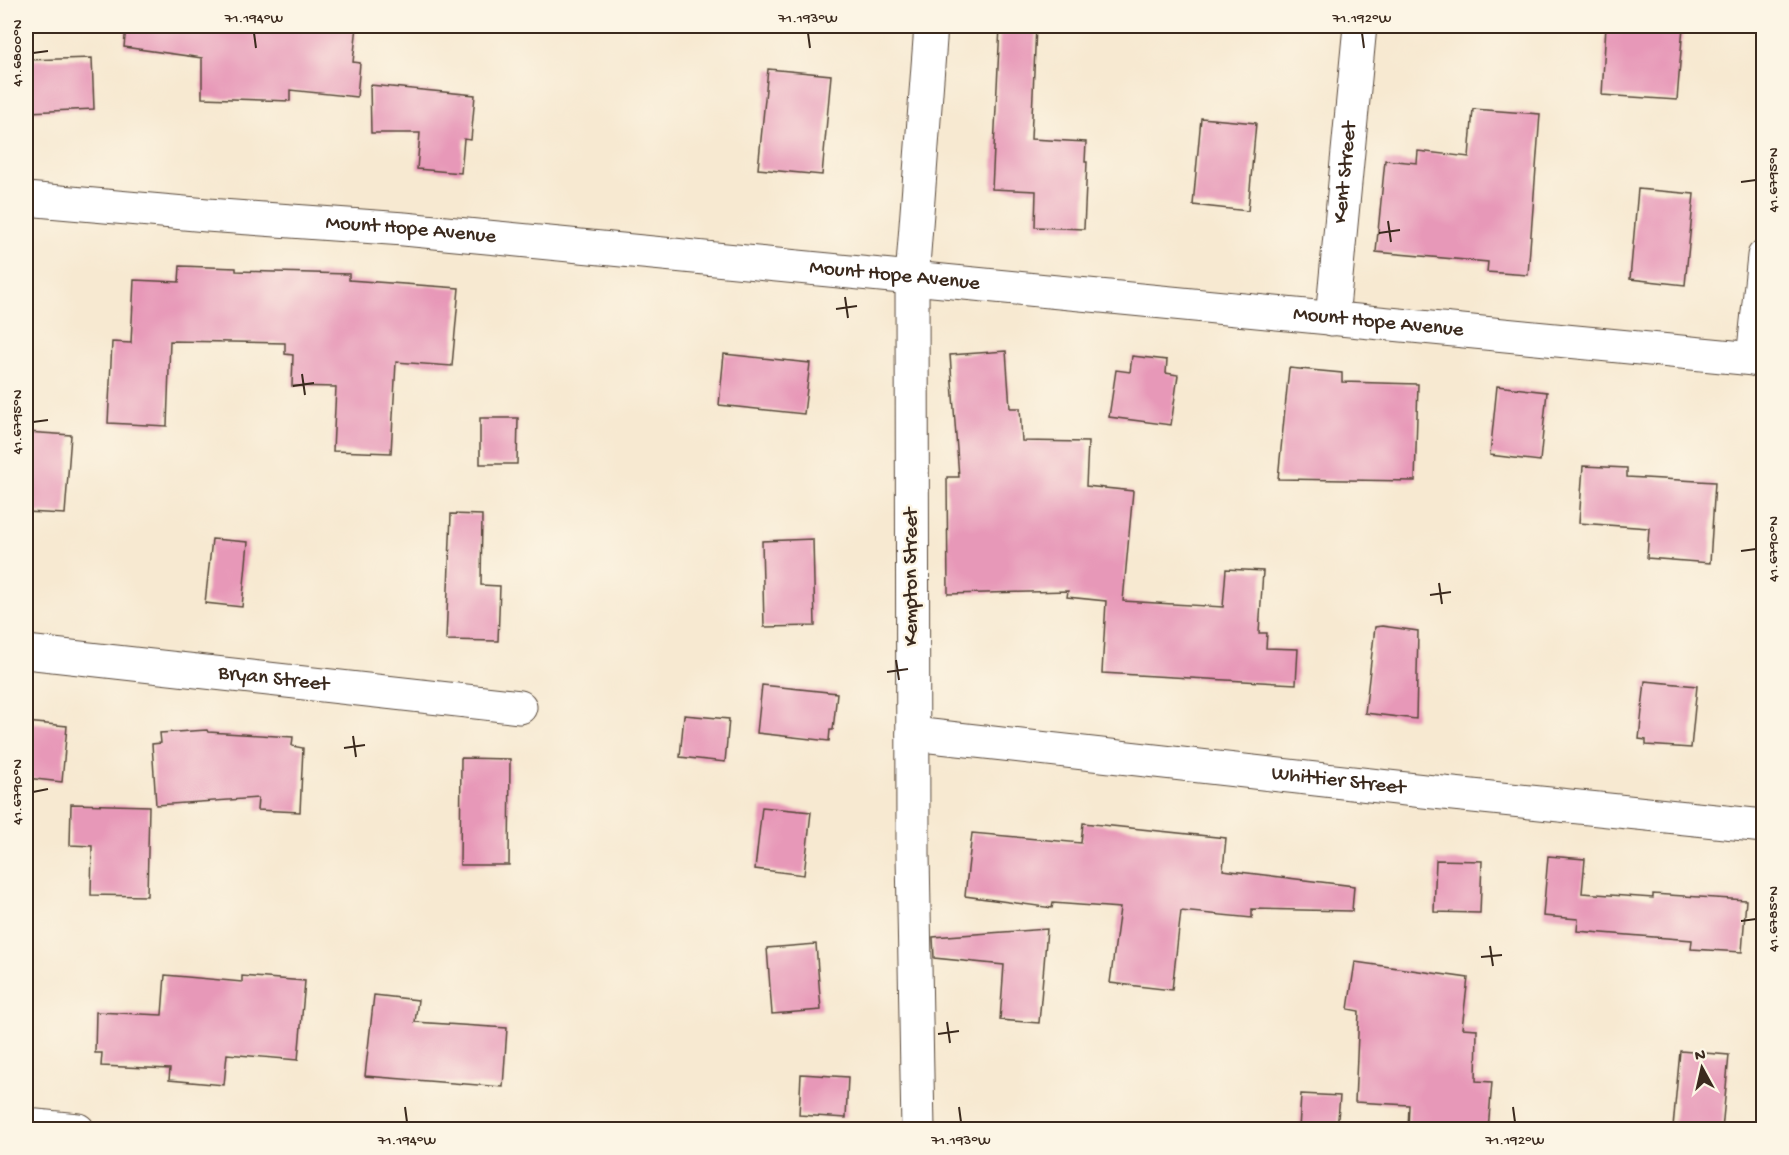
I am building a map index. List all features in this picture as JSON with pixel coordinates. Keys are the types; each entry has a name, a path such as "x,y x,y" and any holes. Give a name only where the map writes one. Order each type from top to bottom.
{"street":[{"name":"Kempton Street","path":"918,1130 913,734 912,279 931,26"},
{"name":"Kent Street","path":"1332,319 1360,26"},
{"name":"Mount Hope Avenue","path":"26,199 404,229 1758,359"},
{"path":"1758,359 1764,256"},
{"name":"Bryan Street","path":"26,652 520,707"},
{"name":"Whittier Street","path":"913,734 1400,789 1764,826"},
{"path":"26,1125 78,1130"}],"building":[{"path":"126,26 357,26 353,62 360,63 357,97 290,90 290,101 202,98 202,58 124,47"},
{"path":"1000,26 1036,26 1031,139 1086,142 1084,229 1035,227 1036,191 992,189"},
{"path":"1606,26 1683,26 1677,100 1602,95"},
{"path":"92,58 94,109 29,112 28,99 26,99 26,60"},
{"path":"768,69 831,75 822,175 758,169"},
{"path":"370,85 475,95 471,140 464,139 461,173 417,169 420,133 371,133"},
{"path":"1473,109 1540,114 1528,275 1487,272 1488,262 1376,252 1385,160 1417,163 1418,151 1469,157"},
{"path":"1201,118 1256,123 1248,211 1193,205"},
{"path":"1638,189 1694,194 1685,285 1630,279"},
{"path":"180,266 236,268 236,271 349,274 349,280 459,288 452,366 396,362 391,453 333,451 336,387 292,386 293,355 285,354 285,343 170,341 167,426 108,423 112,342 131,343 134,280 179,282"},
{"path":"1006,351 1010,408 1020,408 1022,441 1088,442 1086,486 1133,491 1123,601 1223,607 1226,569 1263,571 1259,633 1267,633 1266,648 1298,649 1296,684 1102,673 1106,601 1067,597 1068,591 948,594 947,477 959,477 950,355"},
{"path":"724,354 810,363 804,414 719,405"},
{"path":"1132,356 1167,360 1166,373 1178,375 1171,425 1109,417 1116,370 1130,372"},
{"path":"1289,368 1342,373 1342,382 1418,384 1415,481 1278,479"},
{"path":"1497,386 1547,392 1540,461 1490,455"},
{"path":"480,418 518,418 517,464 480,464"},
{"path":"26,432 71,435 65,514 26,512"},
{"path":"1583,466 1627,468 1627,477 1715,482 1710,563 1647,558 1649,528 1579,523"},
{"path":"451,514 482,515 481,585 500,586 498,641 446,640"},
{"path":"212,539 248,542 242,607 205,603"},
{"path":"813,539 815,626 764,627 762,541"},
{"path":"1375,627 1418,631 1416,719 1365,713"},
{"path":"1645,681 1697,686 1691,748 1646,745 1646,740 1639,739"},
{"path":"762,685 837,693 833,730 830,730 829,741 757,733"},
{"path":"684,715 729,719 725,762 680,757"},
{"path":"26,722 67,726 62,782 26,778"},
{"path":"207,730 208,732 293,737 292,746 303,748 300,812 257,810 258,798 156,805 152,744 161,743 160,733"},
{"path":"461,758 510,759 509,865 460,865"},
{"path":"71,804 149,806 147,896 91,895 92,846 70,845"},
{"path":"762,807 811,812 804,875 755,869"},
{"path":"1083,823 1226,838 1223,870 1354,886 1352,911 1252,909 1252,918 1181,911 1172,990 1110,983 1120,908 1053,903 1052,908 965,896 972,833 1081,843"},
{"path":"1548,856 1585,859 1582,893 1653,898 1653,894 1746,900 1742,952 1691,949 1692,940 1577,931 1578,919 1543,916"},
{"path":"1436,860 1482,861 1480,913 1434,912"},
{"path":"1047,929 1039,1023 1000,1020 1004,965 934,958 933,937"},
{"path":"816,944 821,1010 772,1014 767,948"},
{"path":"1355,962 1468,978 1462,1028 1477,1029 1476,1081 1492,1082 1488,1130 1408,1130 1409,1105 1355,1102 1359,1011 1348,1009"},
{"path":"165,975 242,982 242,976 305,981 298,1060 227,1054 224,1085 169,1080 170,1069 101,1066 102,1053 95,1053 96,1012 162,1015"},
{"path":"374,995 418,1000 415,1022 507,1028 503,1087 365,1076"},
{"path":"1680,1051 1729,1055 1722,1130 1673,1127"},
{"path":"801,1074 848,1077 846,1118 799,1115"},
{"path":"1301,1094 1340,1096 1337,1130 1299,1130"}]}
